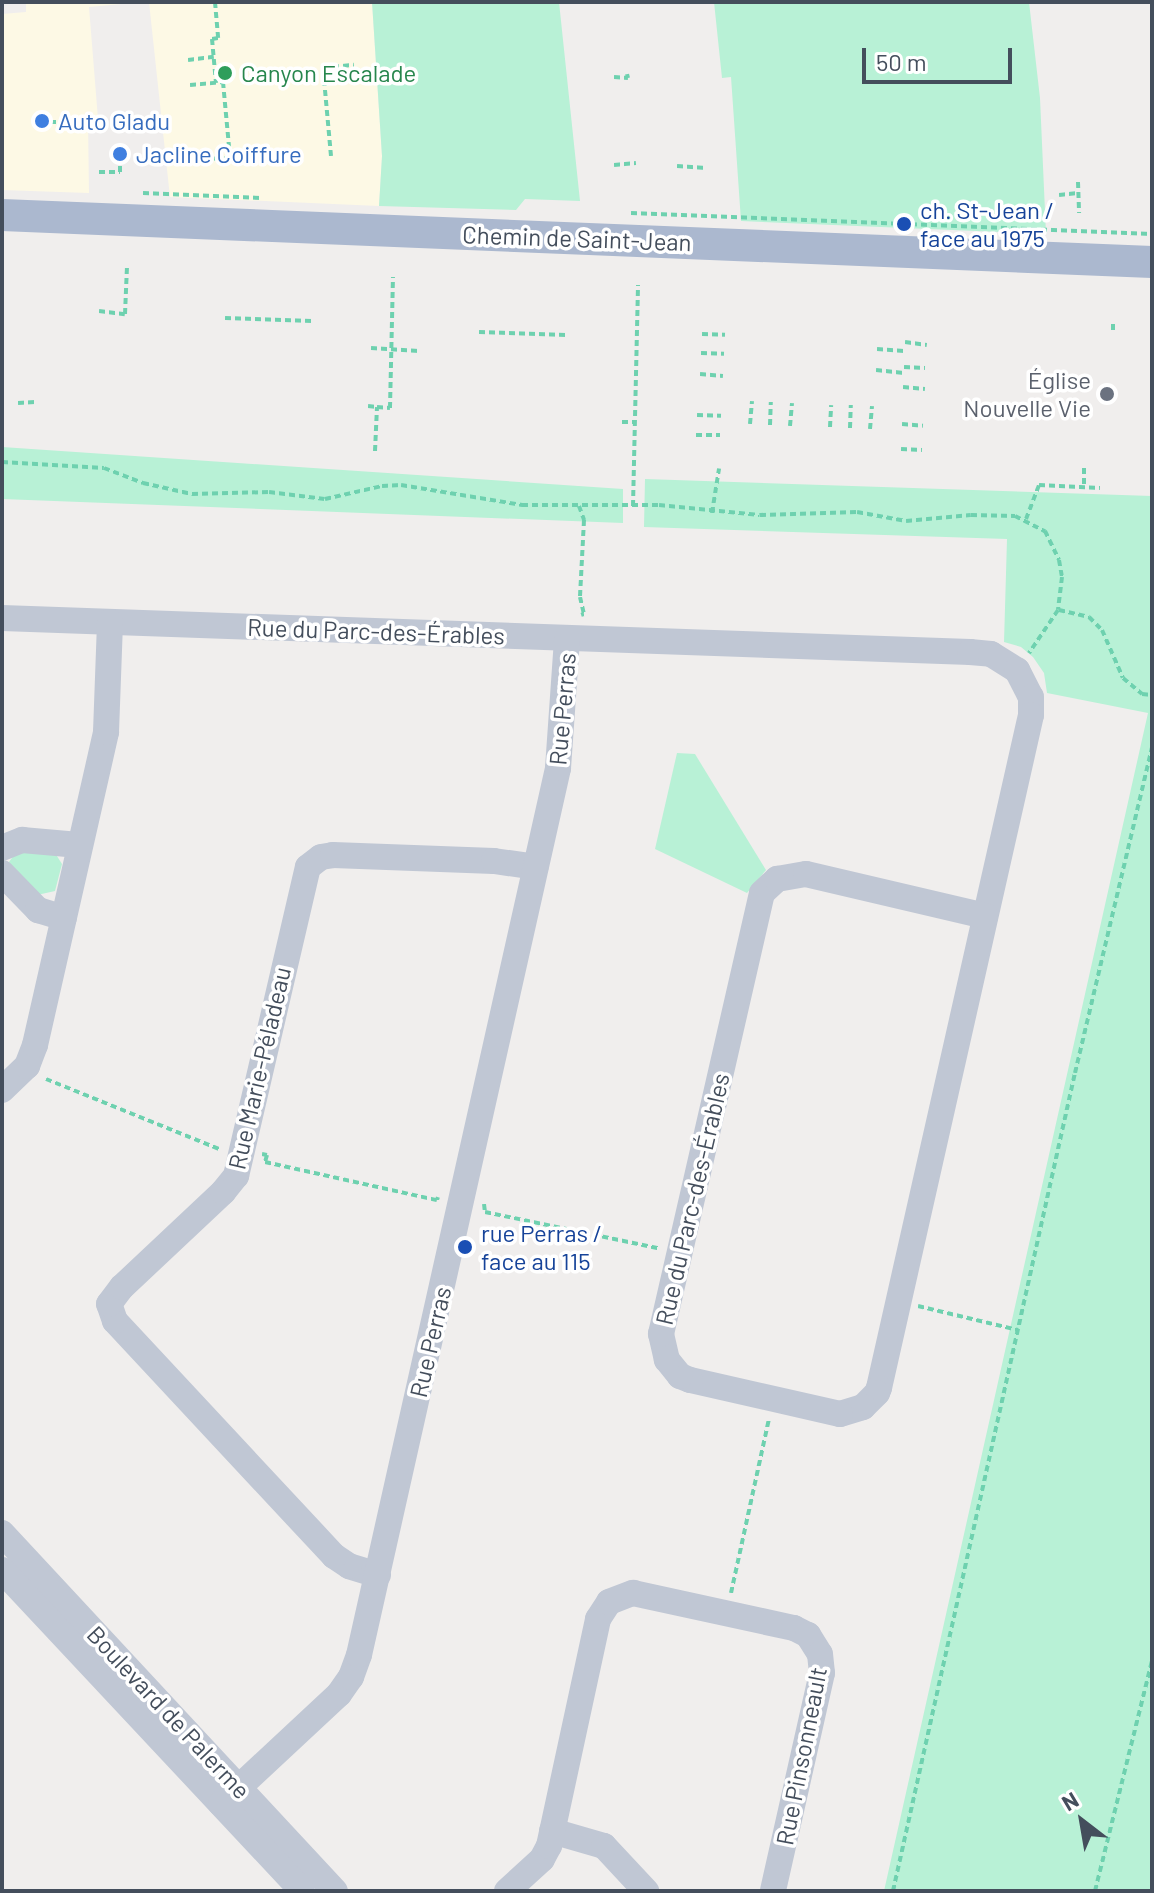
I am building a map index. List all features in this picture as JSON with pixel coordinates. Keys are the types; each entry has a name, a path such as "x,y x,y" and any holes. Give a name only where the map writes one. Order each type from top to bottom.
{"main road":[{"name":"Chemin de Saint-Jean","path":"2,215 1152,262"}],"street":[{"name":"Rue du Parc-des-Érables","path":"2,618 572,632 970,652 991,654 1010,663 1027,686 1031,715 877,1393 863,1407 840,1414 680,1376 663,1352 661,1334 762,893 777,879 806,874 985,916"},
{"path":"2,1090 22,1071 32,1055 64,918 106,732 110,622"},
{"name":"Rue Perras","path":"230,1795 346,1685 359,1655 559,758 572,632"},
{"path":"2,848 22,840 79,845"},
{"name":"Rue Marie-Péladeau","path":"378,1575 349,1566 334,1556 115,1321 109,1304 122,1287 236,1176 308,867 321,857 333,855 494,861 536,867"},
{"path":"2,873 38,910 64,918"},
{"name":"Boulevard de Palerme","path":"2,1533 230,1795 302,1891"},
{"name":"Boulevard de Palerme","path":"2,1570 230,1795 335,1891"},
{"name":"Rue Pinsonneault","path":"507,1891 546,1854 595,1629 609,1602 625,1595 641,1593 794,1628 813,1641 823,1667 773,1891"},
{"path":"552,1831 604,1846 646,1891"}],"path":[{"path":"215,2 218,38 212,39 216,83"},
{"path":"188,60 214,57"},
{"path":"331,156 323,68 354,65"},
{"path":"614,77 628,78 627,74"},
{"path":"190,85 223,82 230,158 197,159"},
{"path":"50,122 78,122"},
{"path":"99,172 120,172 120,160"},
{"path":"614,165 636,163"},
{"path":"677,166 706,168"},
{"path":"1078,182 1079,213"},
{"path":"1059,195 1078,193"},
{"path":"99,311 125,314 127,266"},
{"path":"368,406 390,408 393,277"},
{"path":"633,506 638,285"},
{"path":"225,318 312,321"},
{"path":"1113,324 1113,334"},
{"path":"479,332 566,335"},
{"path":"702,334 725,335"},
{"path":"905,342 927,345"},
{"path":"371,348 419,351"},
{"path":"877,349 904,351"},
{"path":"701,353 724,354"},
{"path":"904,367 925,368"},
{"path":"876,370 904,373"},
{"path":"700,374 723,376"},
{"path":"903,387 925,389"},
{"path":"750,424 752,401"},
{"path":"18,403 35,402"},
{"path":"770,425 771,402"},
{"path":"790,426 792,403"},
{"path":"830,427 831,405"},
{"path":"850,428 851,405"},
{"path":"870,429 872,406"},
{"path":"375,451 377,407"},
{"path":"697,415 721,416"},
{"path":"622,422 633,422"},
{"path":"902,424 923,426"},
{"path":"696,435 720,435"},
{"path":"901,449 922,450"},
{"path":"2,462 104,468 143,483 192,494 269,492 325,499 401,485 508,504 659,505 712,513 857,512 906,521 987,515 1026,519 1045,531 1059,560 1062,577 1058,610 1029,653"},
{"path":"1084,468 1084,487"},
{"path":"712,513 719,469"},
{"path":"1026,519 1039,485 1100,488"},
{"path":"572,632 577,615 584,614 580,597 584,520 579,506"},
{"path":"1058,610 1089,617 1102,630 1123,678 1142,694 1152,695"},
{"path":"893,1891 1152,748"},
{"path":"36,1075 228,1153"},
{"path":"255,1152 267,1155 265,1162 437,1200 438,1194 449,1196"},
{"path":"474,1202 487,1205 485,1212 666,1249"},
{"path":"912,1305 1018,1330"},
{"path":"730,1599 770,1413"},
{"path":"1095,1891 1152,1660"}],"shaded area":[{"path":"26,2 143,2 89,7 98,119 88,120 89,193 2,190 2,14 26,12"},
{"path":"149,2 372,2 382,157 379,206 170,197"}],"green space":[{"path":"372,2 559,2 580,201 525,199 516,210 379,206 382,156"},
{"path":"714,2 1029,2 1040,98 1046,234 741,221 731,77 722,78"},
{"path":"2,447 623,489 623,523 2,499"},
{"path":"645,479 1152,496 1152,1891 884,1891 1148,713 1047,693 1044,673 1033,657 1021,647 1004,642 1007,539 644,527"},
{"path":"677,753 695,754 766,870 747,893 655,849"},
{"path":"17,851 55,853 62,864 55,891 37,895 11,869 9,862"}],"place":[{"name":"Canyon Escalade","path":"225,73"},
{"name":"Auto Gladu","path":"42,121"},
{"name":"Jacline Coiffure","path":"120,154"},
{"name":"ch. St-Jean / face au 1975","path":"904,224"},
{"name":"Église Nouvelle Vie","path":"1107,394"},
{"name":"rue Perras / face au 115","path":"465,1247"}]}
